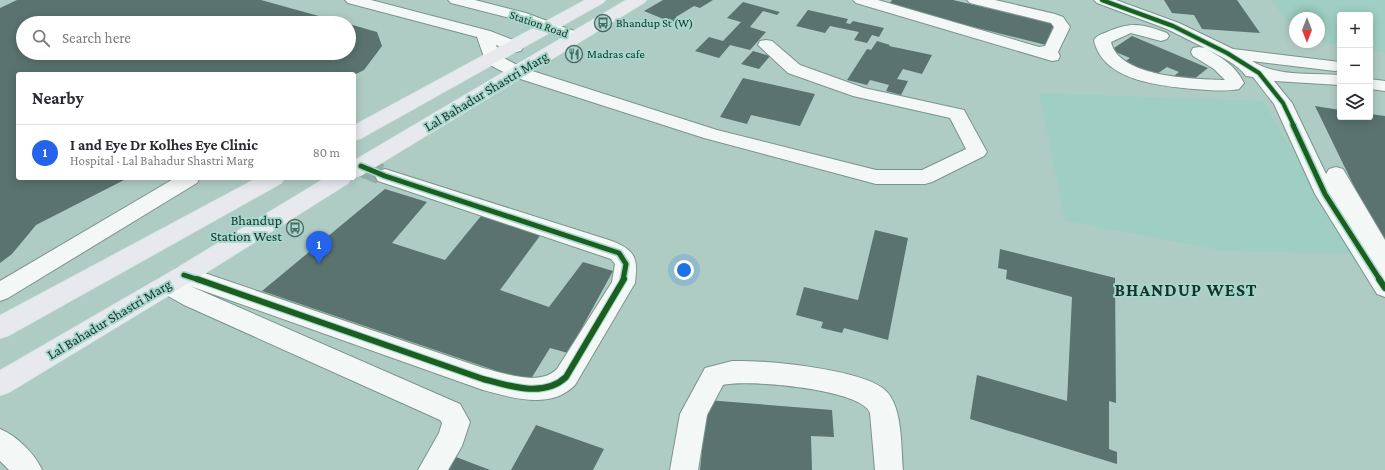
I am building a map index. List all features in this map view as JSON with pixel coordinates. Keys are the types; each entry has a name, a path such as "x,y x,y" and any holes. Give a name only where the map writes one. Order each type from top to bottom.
{"main road":[{"name":"Lal Bahadur Shastri Marg","path":"356,133 515,47 597,0"},
{"name":"Lal Bahadur Shastri Marg","path":"356,169 638,0"},
{"path":"0,328 270,180"},
{"name":"Lal Bahadur Shastri Marg","path":"0,384 176,280 337,180"}],"street":[{"path":"353,0 484,34 515,47"},
{"name":"Station Road","path":"456,0 520,16 576,37"},
{"path":"868,1 1045,54 1051,50 1062,27 1057,20 1049,17 975,0"},
{"path":"1102,0 1147,26 1198,45 1258,73 1286,77 1337,80"},
{"path":"1147,26 1126,29 1102,40 1102,47 1109,58 1139,74 1154,79 1233,86 1235,83 1234,79 1198,45"},
{"path":"484,34 492,59 517,72 711,134 876,177 925,177 977,152 957,114 859,92 794,68 766,45"},
{"path":"1198,45 1337,67"},
{"path":"1373,70 1385,72"},
{"path":"1258,73 1283,103 1325,194 1385,287"},
{"path":"1373,84 1385,86"},
{"path":"1336,174 1385,260"},
{"path":"176,280 483,379 516,388 555,386 566,377 623,283 626,264 619,253 385,176"},
{"path":"0,292 187,180"},
{"path":"176,280 192,298 450,412 456,422 452,437 432,470"},
{"path":"684,470 694,414 714,376 734,372 790,374 839,384 866,392 876,398 882,408 889,470"},
{"path":"0,442 28,470"}],"shaded area":[{"path":"1271,0 1385,0 1385,53 1373,51 1373,12 1337,12 1337,44 1325,42 1325,12 1289,12 1289,23"},
{"path":"1039,93 1263,101 1354,254 1224,251 1065,221"}],"building":[{"path":"17,0 261,0 319,16 16,16 16,60 356,60 356,26 377,32 382,46 364,70 356,74 356,72 16,72 16,180 124,180 36,225 12,254 0,263 0,8"},
{"path":"663,0 713,0 700,8 694,6 676,17 680,19 673,23 644,11"},
{"path":"892,0 953,0 1055,24 1046,45 888,6"},
{"path":"1164,0 1237,0 1260,33 1202,29 1194,15 1172,13"},
{"path":"743,2 780,12 777,15 763,11 750,27 766,32 750,50 730,45 719,58 695,51 709,37 723,41 741,22 727,18"},
{"path":"808,10 848,19 846,23 850,24 853,21 884,28 879,37 872,35 867,43 854,40 859,32 830,26 825,33 796,26"},
{"path":"1132,36 1208,68 1189,83 1174,76 1179,72 1167,67 1154,76 1124,62 1130,58 1111,50"},
{"path":"877,41 890,45 889,46 932,55 922,74 903,69 897,79 908,81 901,95 886,91 889,85 870,80 867,85 847,80 867,49 871,50"},
{"path":"753,51 770,56 759,69 741,64"},
{"path":"743,78 815,94 800,126 751,115 747,124 720,117"},
{"path":"1315,106 1337,110 1337,120 1373,120 1373,114 1385,116 1385,250"},
{"path":"385,189 427,202 392,243 445,260 481,216 542,233 500,290 549,307 583,262 613,271 568,353 550,348 529,382 262,291"},
{"path":"875,230 908,238 888,340 844,328 842,333 821,328 823,322 796,315 804,287 858,300"},
{"path":"1000,249 1115,278 1116,403 1109,401 1109,449 1117,452 1117,464 970,419 977,375 1067,401 1072,297 1006,279 1007,270 998,268"},
{"path":"707,400 832,410 834,437 811,436 812,470 700,470"},
{"path":"536,425 604,449 593,470 511,470"},
{"path":"456,457 490,470 447,470"}],"tunnel":[{"path":"361,166 385,176"}],"cycle path":[{"path":"1102,0 1173,26 1227,53 1259,73 1283,103 1325,194 1385,288"},
{"path":"184,275 500,384 536,389 559,384 566,377 623,283 626,264 619,253 385,176 361,166"}],"place":[{"name":"Bhandup St (W)","path":"603,23"},
{"name":"Madras cafe","path":"574,54"},
{"name":"Bhandup Station West","path":"295,228"},
{"name":"I and Eye Dr Kolhes Eye Clinic","path":"319,264"}],"district":[{"name":"BHANDUP WEST","path":"1186,290"}]}
